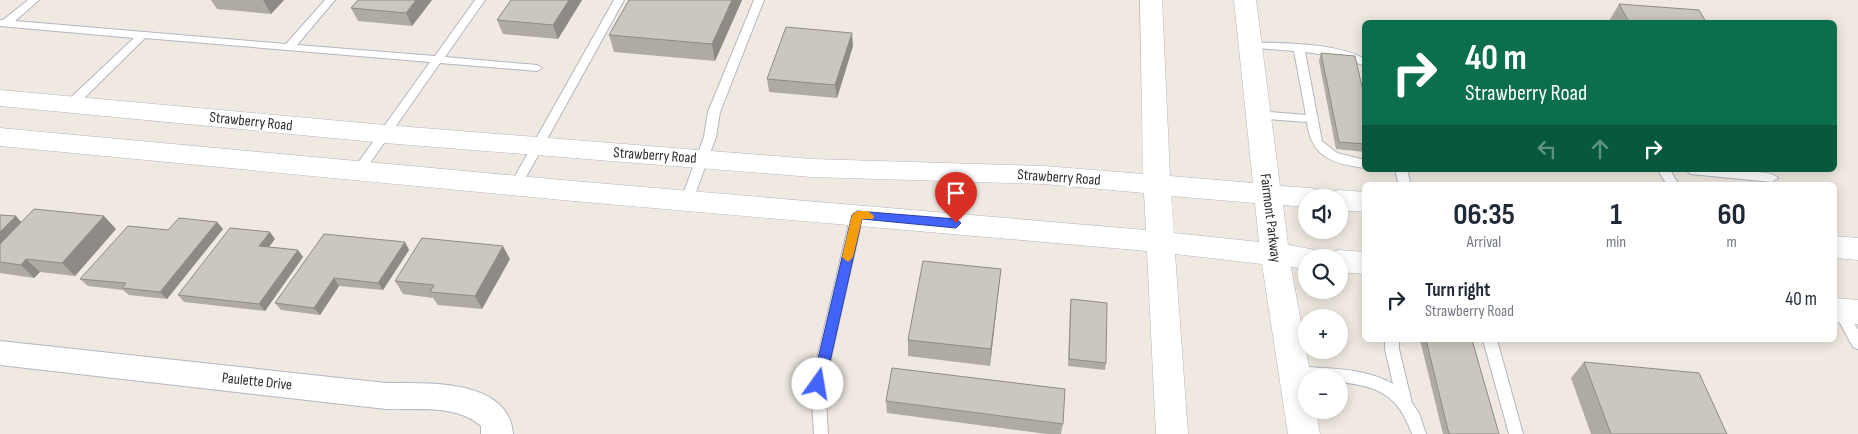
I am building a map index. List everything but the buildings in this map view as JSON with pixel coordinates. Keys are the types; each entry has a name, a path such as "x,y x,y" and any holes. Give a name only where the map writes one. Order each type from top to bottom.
{"street":[{"path":"1151,0 1158,185 1172,434"},
{"name":"Fairmont Parkway","path":"1245,0 1275,255 1304,434"},
{"name":"Strawberry Road","path":"0,98 385,134 812,168 1044,175 1298,197"},
{"path":"0,137 1161,242 1298,257"},
{"path":"1348,201 1362,202"},
{"path":"1837,247 1858,249"},
{"path":"1348,262 1362,264"},
{"name":"Paulette Drive","path":"0,352 386,396 450,398 469,402 482,410 494,420 497,434"}],"lane":[{"path":"3,23 34,0"},
{"path":"289,47 330,0"},
{"path":"359,170 480,0"},
{"path":"516,185 619,0"},
{"path":"687,200 710,137 714,112 759,0"},
{"path":"3,23 537,68"},
{"path":"70,105 143,35"},
{"path":"1250,45 1339,53 1362,61"},
{"path":"1299,49 1318,143 1326,152 1339,159 1362,163"},
{"path":"1258,115 1312,120"},
{"path":"1711,172 1772,178"},
{"path":"821,434 818,384 857,215"},
{"path":"1844,311 1858,343"},
{"path":"1392,342 1392,349 1406,404 1416,423 1419,434"},
{"path":"1491,342 1516,434"},
{"path":"1294,372 1370,380 1390,387 1406,404"}],"slow traffic":[{"path":"848,257 857,215 868,216"}],"route":[{"path":"818,384 857,215 956,223"}]}
